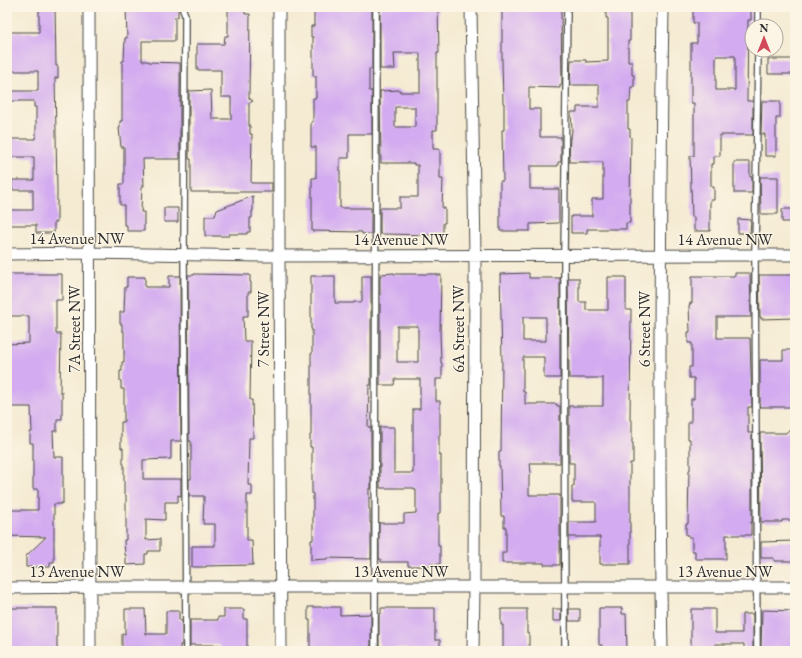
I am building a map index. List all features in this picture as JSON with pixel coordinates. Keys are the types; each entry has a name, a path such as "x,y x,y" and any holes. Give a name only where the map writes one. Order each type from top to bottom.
{"street":[{"name":"7A Street NW","path":"89,7 90,651"},
{"name":"7 Street NW","path":"279,7 281,651"},
{"name":"6A Street NW","path":"471,7 474,255 473,651"},
{"name":"6 Street NW","path":"662,651 660,254 663,7"},
{"name":"14 Avenue NW","path":"7,254 90,253 279,256 795,254"},
{"name":"13 Avenue NW","path":"7,588 795,587"}],"lane":[{"path":"182,7 185,14 184,255 186,651"},
{"path":"375,651 376,7"},
{"path":"565,651 564,255 567,7"},
{"path":"758,7 758,18"},
{"path":"757,651 755,254 758,58"}],"building":[{"path":"39,7 55,7 56,66 58,66 58,78 55,78 57,222 54,222 54,233 36,233 36,225 8,225 8,210 33,210 33,190 12,190 12,180 34,180 34,157 10,157 10,139 35,139 36,137 36,107 34,107 34,101 10,101 10,91 38,91 38,71 7,71 8,32 39,32"},
{"path":"126,7 178,7 178,17 175,17 175,41 142,41 142,61 180,63 180,159 143,159 144,186 142,186 141,212 144,212 144,231 127,231 127,225 124,225 124,205 120,205 120,184 124,184 124,147 121,147 119,128 120,121 122,121 122,61 124,61 125,38 127,38"},
{"path":"228,7 245,7 245,14 250,14 249,98 253,101 249,103 249,126 250,134 252,134 251,183 272,183 272,192 191,192 191,159 189,159 189,91 211,90 212,119 231,119 231,97 221,97 221,70 197,70 197,44 224,44 225,36 228,36"},
{"path":"314,7 372,7 372,69 369,69 369,91 372,91 372,134 349,134 349,158 340,158 340,208 371,208 371,234 362,234 362,232 312,231 312,178 316,178 316,147 311,147 313,98 316,98 316,76 313,76 313,37 311,37 311,26 314,26"},
{"path":"380,7 438,7 439,53 437,53 437,130 433,130 433,149 440,150 440,179 443,179 442,208 445,208 443,233 434,233 434,235 380,234 380,208 400,208 400,197 418,197 418,165 414,165 414,163 381,163 380,91 400,90 400,92 420,92 420,53 394,53 395,69 380,69","holes":["395,107 415,107 415,127 395,127"]},
{"path":"559,7 559,9 561,9 562,85 560,85 560,88 529,87 529,109 540,109 540,137 561,137 561,162 558,162 558,166 530,166 530,189 559,189 559,223 530,224 530,231 500,231 500,181 503,181 502,130 504,130 502,8"},
{"path":"606,7 630,7 630,41 628,41 628,62 632,62 634,87 631,87 630,102 628,102 628,129 630,129 631,137 630,223 626,223 626,229 587,229 587,233 571,233 571,216 592,216 592,199 603,199 603,162 569,162 570,137 572,131 571,112 577,112 577,107 599,107 599,85 570,85 571,60 586,60 586,62 608,61 608,18 606,18"},
{"path":"751,7 751,18 744,18 744,58 748,58 747,101 753,101 753,135 720,135 720,156 714,156 714,164 711,164 711,187 714,187 714,200 710,200 710,231 694,231 694,217 692,217 690,156 694,156 694,103 691,103 691,43 697,43 697,23 693,23 693,8","holes":["716,56 735,56 735,90 716,90"]},
{"path":"768,59 795,59 795,74 768,74"},
{"path":"762,101 780,101 780,118 776,118 776,156 765,156 765,134 761,134"},
{"path":"734,162 750,162 752,193 734,193"},
{"path":"760,177 778,177 778,214 761,214"},
{"path":"253,196 253,211 252,218 250,218 250,232 247,232 247,234 229,234 229,236 205,236 205,216 215,216 217,210"},
{"path":"164,208 178,208 178,222 164,222"},
{"path":"782,209 795,209 795,222 782,222"},
{"path":"738,219 751,220 750,233 738,233"},
{"path":"394,273 441,275 440,333 442,379 436,379 436,401 440,401 439,455 441,455 441,513 438,513 438,546 440,546 440,564 430,564 430,566 408,566 408,562 381,562 381,559 379,559 379,523 404,523 404,514 416,513 416,489 380,488 380,427 394,427 394,473 413,473 413,409 420,409 420,379 395,379 394,385 380,385 381,274","holes":["397,326 418,326 418,362 397,362"]},
{"path":"529,273 529,278 560,278 560,378 544,378 544,357 523,357 523,392 525,392 525,404 557,404 557,406 560,406 560,463 530,463 531,473 529,475 529,495 560,495 560,565 544,565 544,563 502,563 502,553 506,553 506,527 504,527 504,516 501,516 499,466 499,451 501,451 502,361 500,274","holes":["523,317 546,317 546,341 523,341"]},
{"path":"735,273 750,273 751,317 717,317 717,338 750,338 752,407 748,407 748,433 752,433 751,535 726,535 726,559 695,559 695,551 692,551 692,537 688,537 688,535 686,535 686,524 688,524 690,470 690,439 688,439 688,422 691,422 691,399 694,399 694,378 689,378 689,367 692,367 692,343 688,343 688,332 690,332 689,305 692,303 692,276 735,276"},
{"path":"7,274 62,274 62,300 56,300 56,334 61,334 60,392 62,392 62,419 57,419 57,431 53,431 54,457 63,457 63,503 54,504 54,562 50,562 50,567 26,567 26,556 46,537 7,536 7,510 38,510 38,489 33,489 33,443 30,443 30,432 32,432 31,407 7,407 7,344 29,343 29,316 8,316"},
{"path":"188,275 250,275 251,292 248,292 248,316 243,316 244,341 251,341 250,400 252,400 253,438 249,438 248,485 252,485 252,495 247,495 247,540 252,540 253,565 192,567 192,546 215,546 215,524 203,524 204,496 189,496 189,479 191,479 191,441 189,441"},
{"path":"759,275 795,275 795,318 761,319"},
{"path":"169,276 180,276 181,441 171,441 171,459 143,460 143,479 181,479 181,496 178,495 178,502 165,502 165,520 146,519 146,540 160,539 160,551 148,551 148,554 145,554 145,564 126,565 124,540 126,540 126,495 124,495 123,448 121,448 121,422 124,422 124,389 121,389 120,381 120,371 122,371 122,362 124,362 124,331 122,331 122,324 120,324 120,312 124,312 127,277 145,277 145,287 169,287"},
{"path":"311,276 335,276 335,303 354,303 362,302 362,276 371,276 371,385 369,385 368,427 371,427 371,488 369,488 369,509 371,523 371,559 327,558 311,560 311,540 313,540 313,494 312,447 310,447 312,354"},
{"path":"608,277 626,277 626,310 631,310 630,420 632,420 633,463 630,463 630,564 600,564 600,537 569,537 569,522 596,522 596,502 572,502 574,463 569,463 569,406 603,406 603,378 569,378 568,278 579,278 579,302 586,302 586,310 608,310"},
{"path":"783,350 795,350 795,407 760,407 760,360 783,360"},
{"path":"795,423 795,520 782,520 782,522 761,522 760,433 786,433"},
{"path":"795,541 795,560 793,561 774,561 774,558 761,558 761,542"},
{"path":"308,607 340,607 340,615 371,614 371,647 369,647 369,649 345,649 345,651 310,651 310,620 308,620"},
{"path":"7,608 57,608 57,651 7,651"},
{"path":"381,608 435,608 435,640 440,640 440,651 406,651 406,648 379,647 379,614 381,614"},
{"path":"599,608 622,608 622,614 626,614 627,651 602,651 602,645 599,645"},
{"path":"125,609 145,609 146,634 166,634 166,611 179,611 179,620 182,620 182,645 180,645 180,650 122,651 122,634 125,634"},
{"path":"224,609 244,609 244,619 247,619 247,651 220,651 220,645 190,645 190,620 218,620 218,617 224,617"},
{"path":"501,609 527,609 529,649 503,651 503,625 501,625"},
{"path":"553,609 561,609 561,621 553,621"},
{"path":"569,609 580,609 580,621 569,621"},
{"path":"691,609 715,609 715,633 742,633 742,614 753,614 753,649 744,649 744,644 715,644 715,651 691,651"},
{"path":"762,610 795,611 795,648 761,649"}]}
